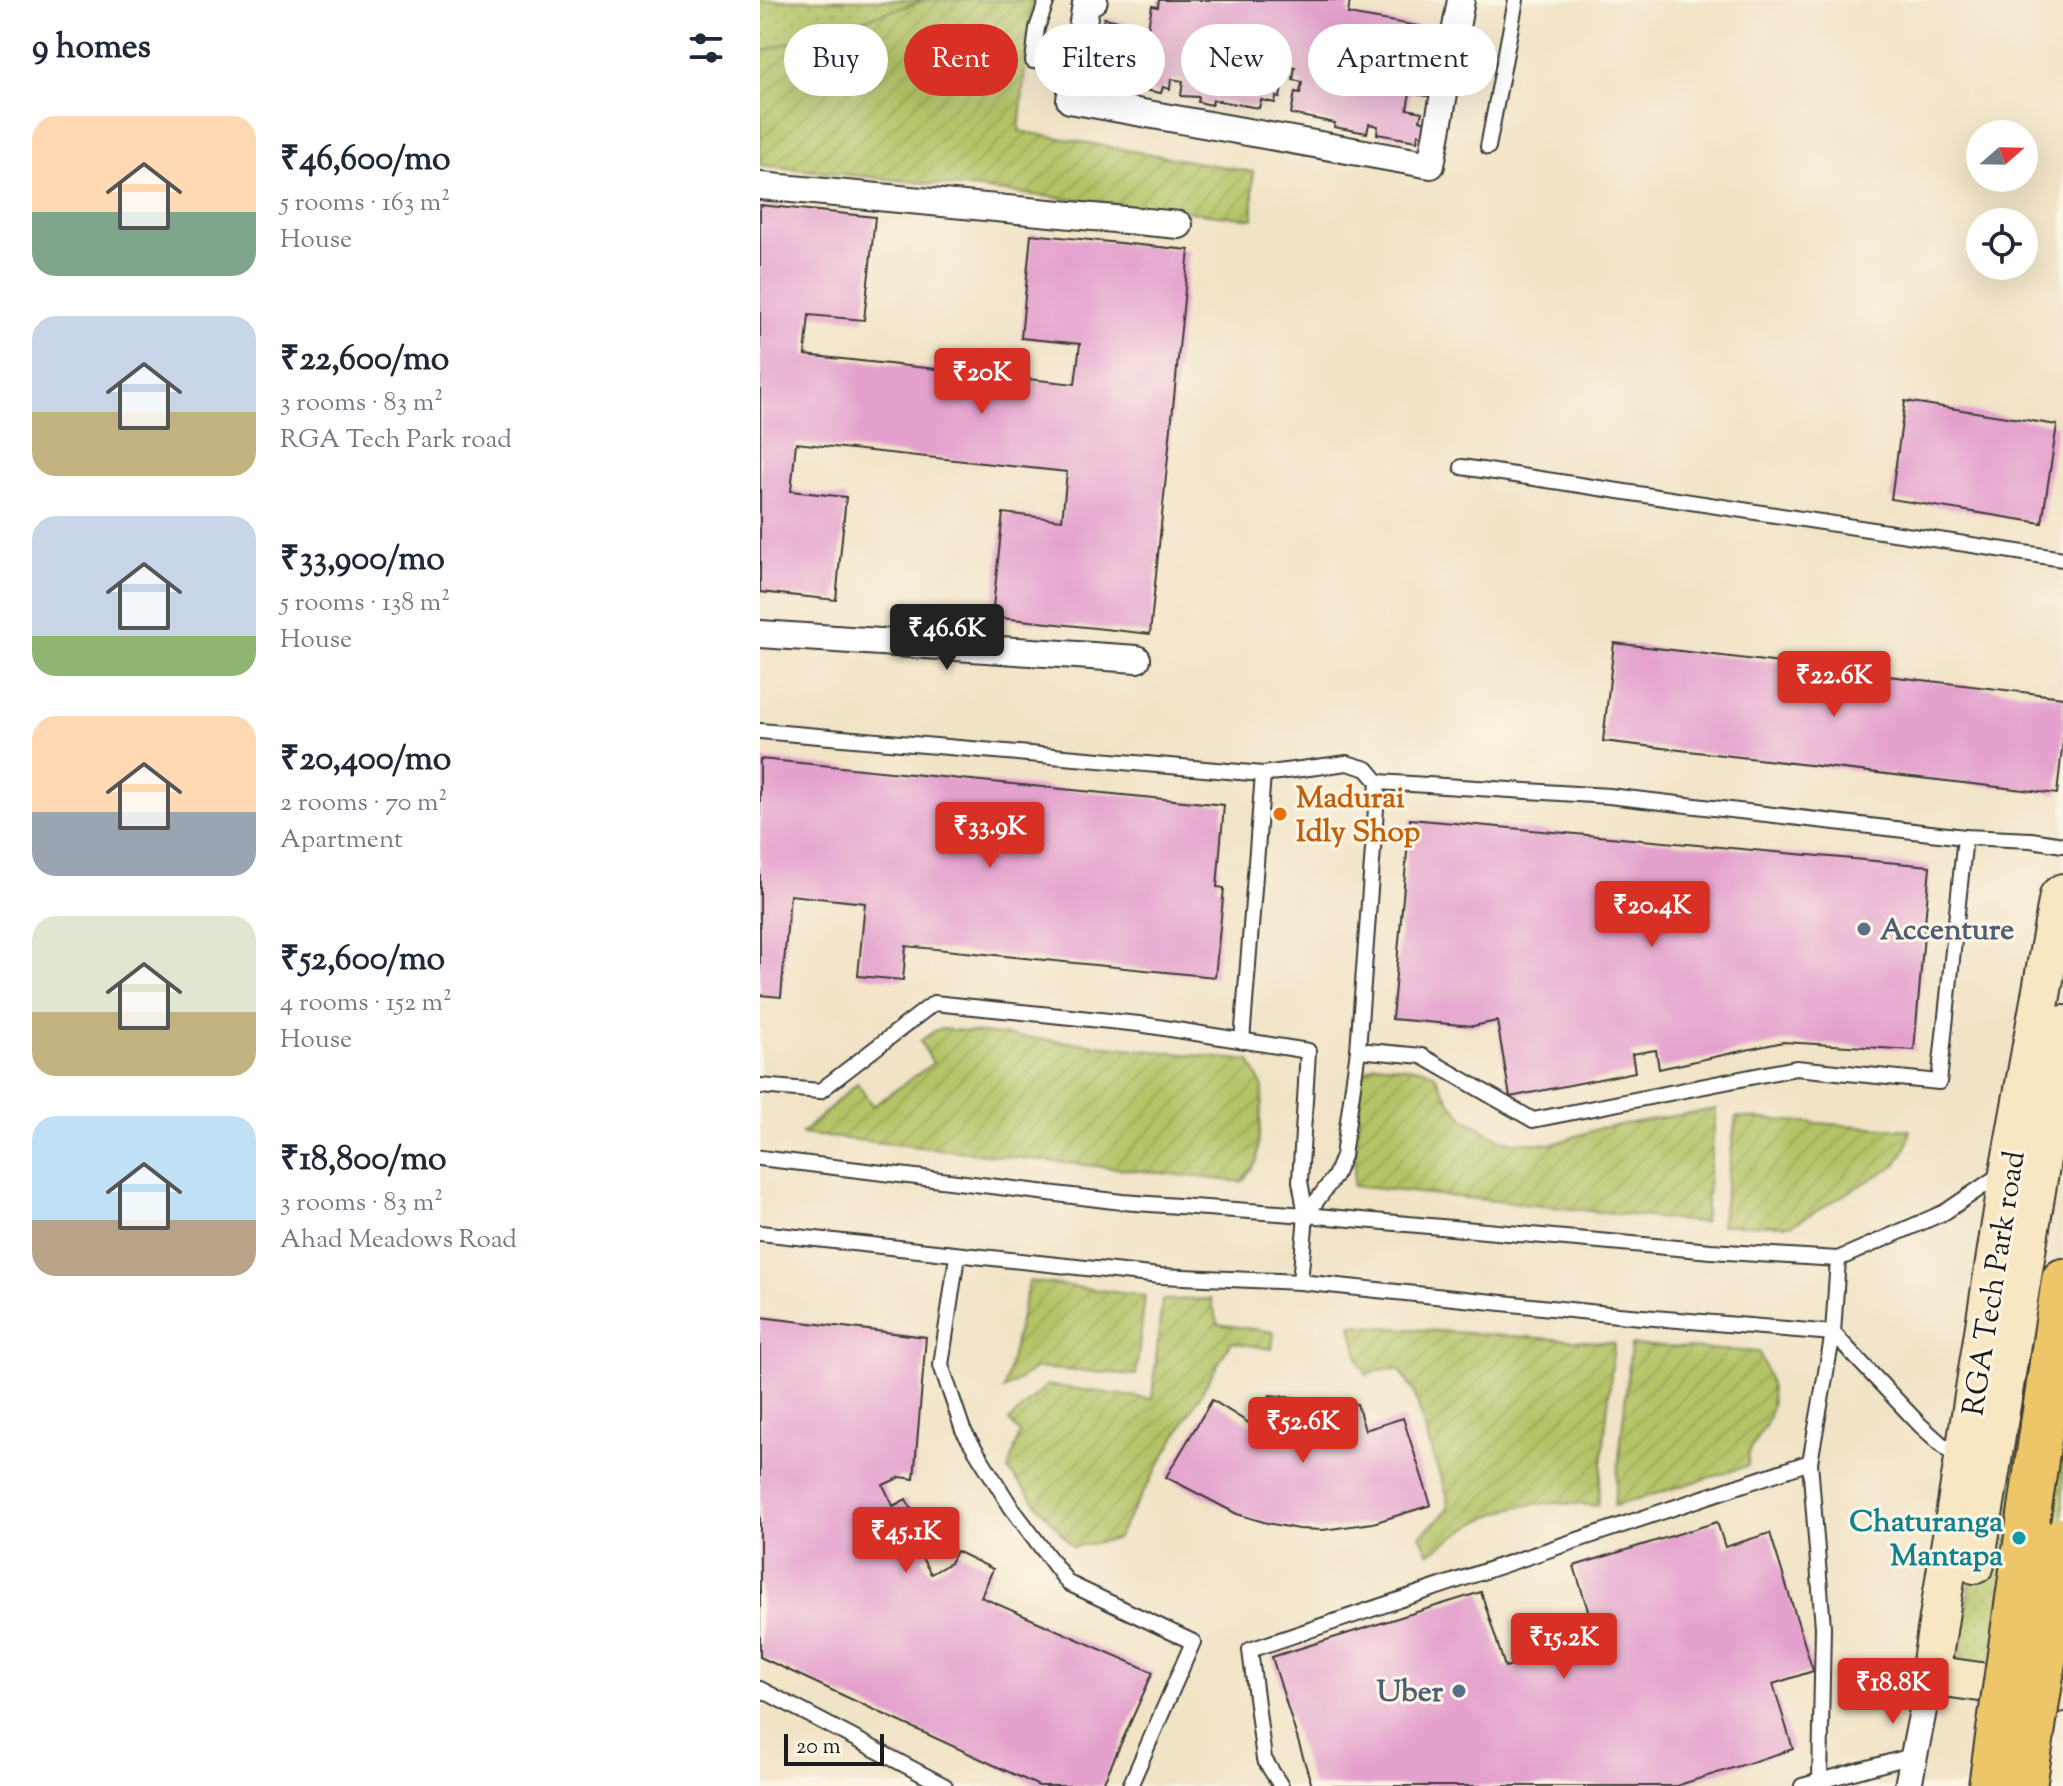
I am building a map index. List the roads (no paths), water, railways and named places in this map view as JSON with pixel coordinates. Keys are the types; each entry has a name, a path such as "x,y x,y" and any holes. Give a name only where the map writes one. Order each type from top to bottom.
{"main road":[{"path":"1990,1786 2063,1280"},
{"path":"2025,1786 2063,1539"}],"street":[{"path":"1094,0 1086,4 1070,100 1431,165 1461,0"},
{"path":"760,186 1179,225"},
{"path":"760,634 1137,659"},
{"name":"RGA Tech Park road","path":"1930,1675 1963,1554 2025,1168 2059,896 2063,893"},
{"path":"2025,1168 2063,1025"},
{"path":"1963,1554 1984,1569 2063,1589"},
{"path":"1908,1786 1930,1675 2058,1693 2063,1690"}],"lane":[{"path":"1033,61 1037,28 1047,0"},
{"path":"1488,147 1516,0"},
{"path":"1462,467 2063,559"},
{"path":"760,731 1263,774 1347,763 1367,769 1378,782 1358,1050 1343,1156 1335,1176 1306,1215"},
{"path":"1242,1041 1263,774"},
{"path":"1378,782 1609,796 1965,837 2063,845"},
{"path":"1358,1050 1422,1056 1533,1120 1796,1068 1939,1082 1965,837"},
{"path":"760,1086 820,1091 934,1003 1139,1024 1308,1051 1300,1181 1306,1215 1300,1282"},
{"path":"760,1158 1122,1202 1838,1259 1945,1212 2025,1168"},
{"path":"760,1233 1160,1276 1300,1282 1618,1315 1833,1333 1920,1425 1976,1470"},
{"path":"957,1256 941,1365 963,1430 1011,1507 1068,1583 1193,1642 1130,1786"},
{"path":"1820,1780 1823,1627 1810,1462 1833,1333 1838,1259"},
{"path":"1281,1786 1264,1759 1250,1650 1810,1462"},
{"path":"760,1689 945,1786"},
{"path":"1802,1786 1912,1756"}],"place":[{"name":"Madurai Idly Shop","path":"1280,814"},
{"name":"Accenture","path":"1864,929"},
{"name":"Chaturanga Mantapa","path":"2019,1538"},
{"name":"Uber","path":"1459,1691"}]}
